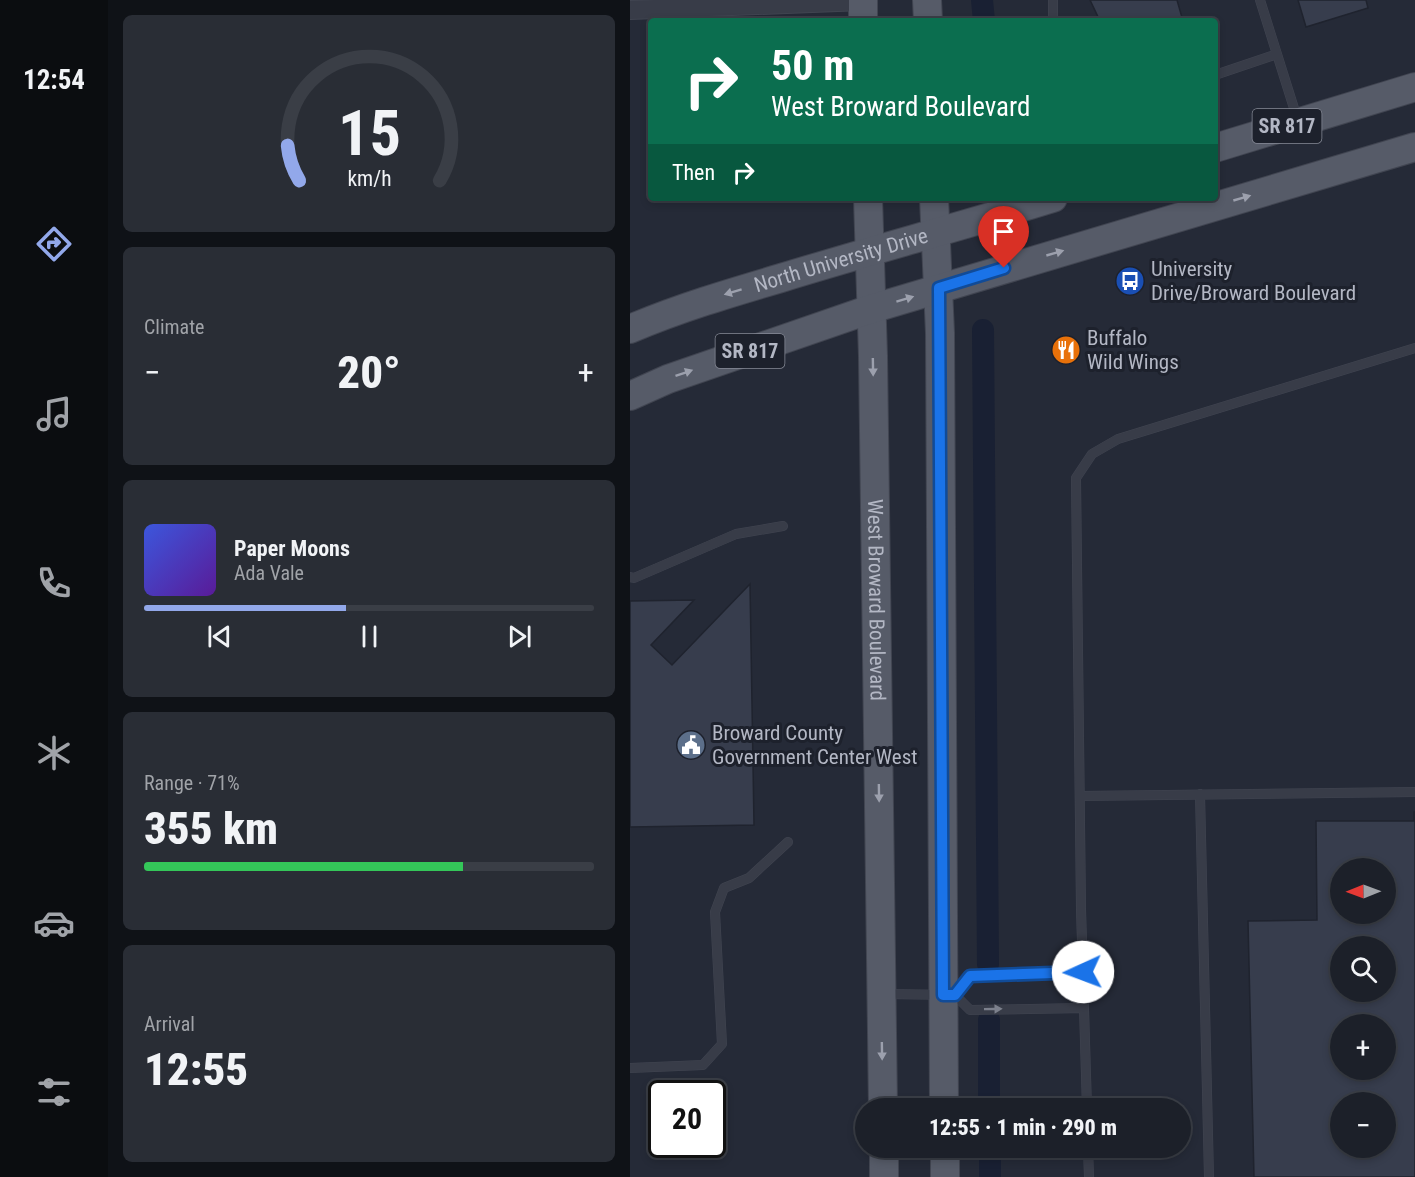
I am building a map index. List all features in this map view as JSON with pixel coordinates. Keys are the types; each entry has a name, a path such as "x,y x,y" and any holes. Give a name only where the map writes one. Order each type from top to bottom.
{"main road":[{"path":"927,0 928,18"},
{"name":"SR 817","path":"1218,147 1415,87"},
{"name":"SR 817","path":"630,396 668,378 871,309 1415,147"},
{"name":"West Broward Boulevard","path":"868,201 883,1098"},
{"path":"934,201 939,288 949,995 944,1098"},
{"name":"North University Drive","path":"630,329 674,310 870,250 935,234 1043,201"},
{"path":"884,1158 884,1177"},
{"path":"945,1158 945,1177"}],"street":[{"path":"630,10 791,1 863,7"}],"lane":[{"path":"1053,0 1053,18"},
{"path":"1260,0 1298,123"},
{"path":"1218,74 1277,54"},
{"path":"1087,1098 1080,796 1077,478 1092,454 1118,439 1415,348"},
{"path":"630,577 634,578 736,534 783,526"},
{"path":"1080,796 1415,792"},
{"path":"1200,794 1209,1177"},
{"path":"630,1068 703,1065 722,1044 716,912 724,888 749,878 788,842"},
{"path":"949,995 970,976 1083,972"},
{"path":"882,994 949,995 970,1010 1084,1008"},
{"path":"1088,1158 1089,1177"}],"building":[{"path":"1090,0 1177,0 1182,18 1099,18"},
{"path":"1298,0 1366,0 1368,8 1306,27"},
{"name":"Broward County Government Center West","path":"750,584 754,825 630,827 630,601 694,600 651,645 672,665"},
{"path":"1415,812 1415,1177 1254,1177 1248,921 1317,920 1316,821 1414,821"}],"waterway":[{"path":"982,0 984,18"},
{"path":"983,330 988,964"},
{"path":"989,1020 989,1098"},
{"path":"990,1158 990,1177"}],"place":[{"name":"University Drive/Broward Boulevard","path":"1130,281"},
{"name":"Buffalo Wild Wings","path":"1066,350"},
{"name":"Broward County Government Center West","path":"691,745"}],"route":[{"path":"1004,268 939,288 943,995 955,995 970,976 1083,972"}]}
